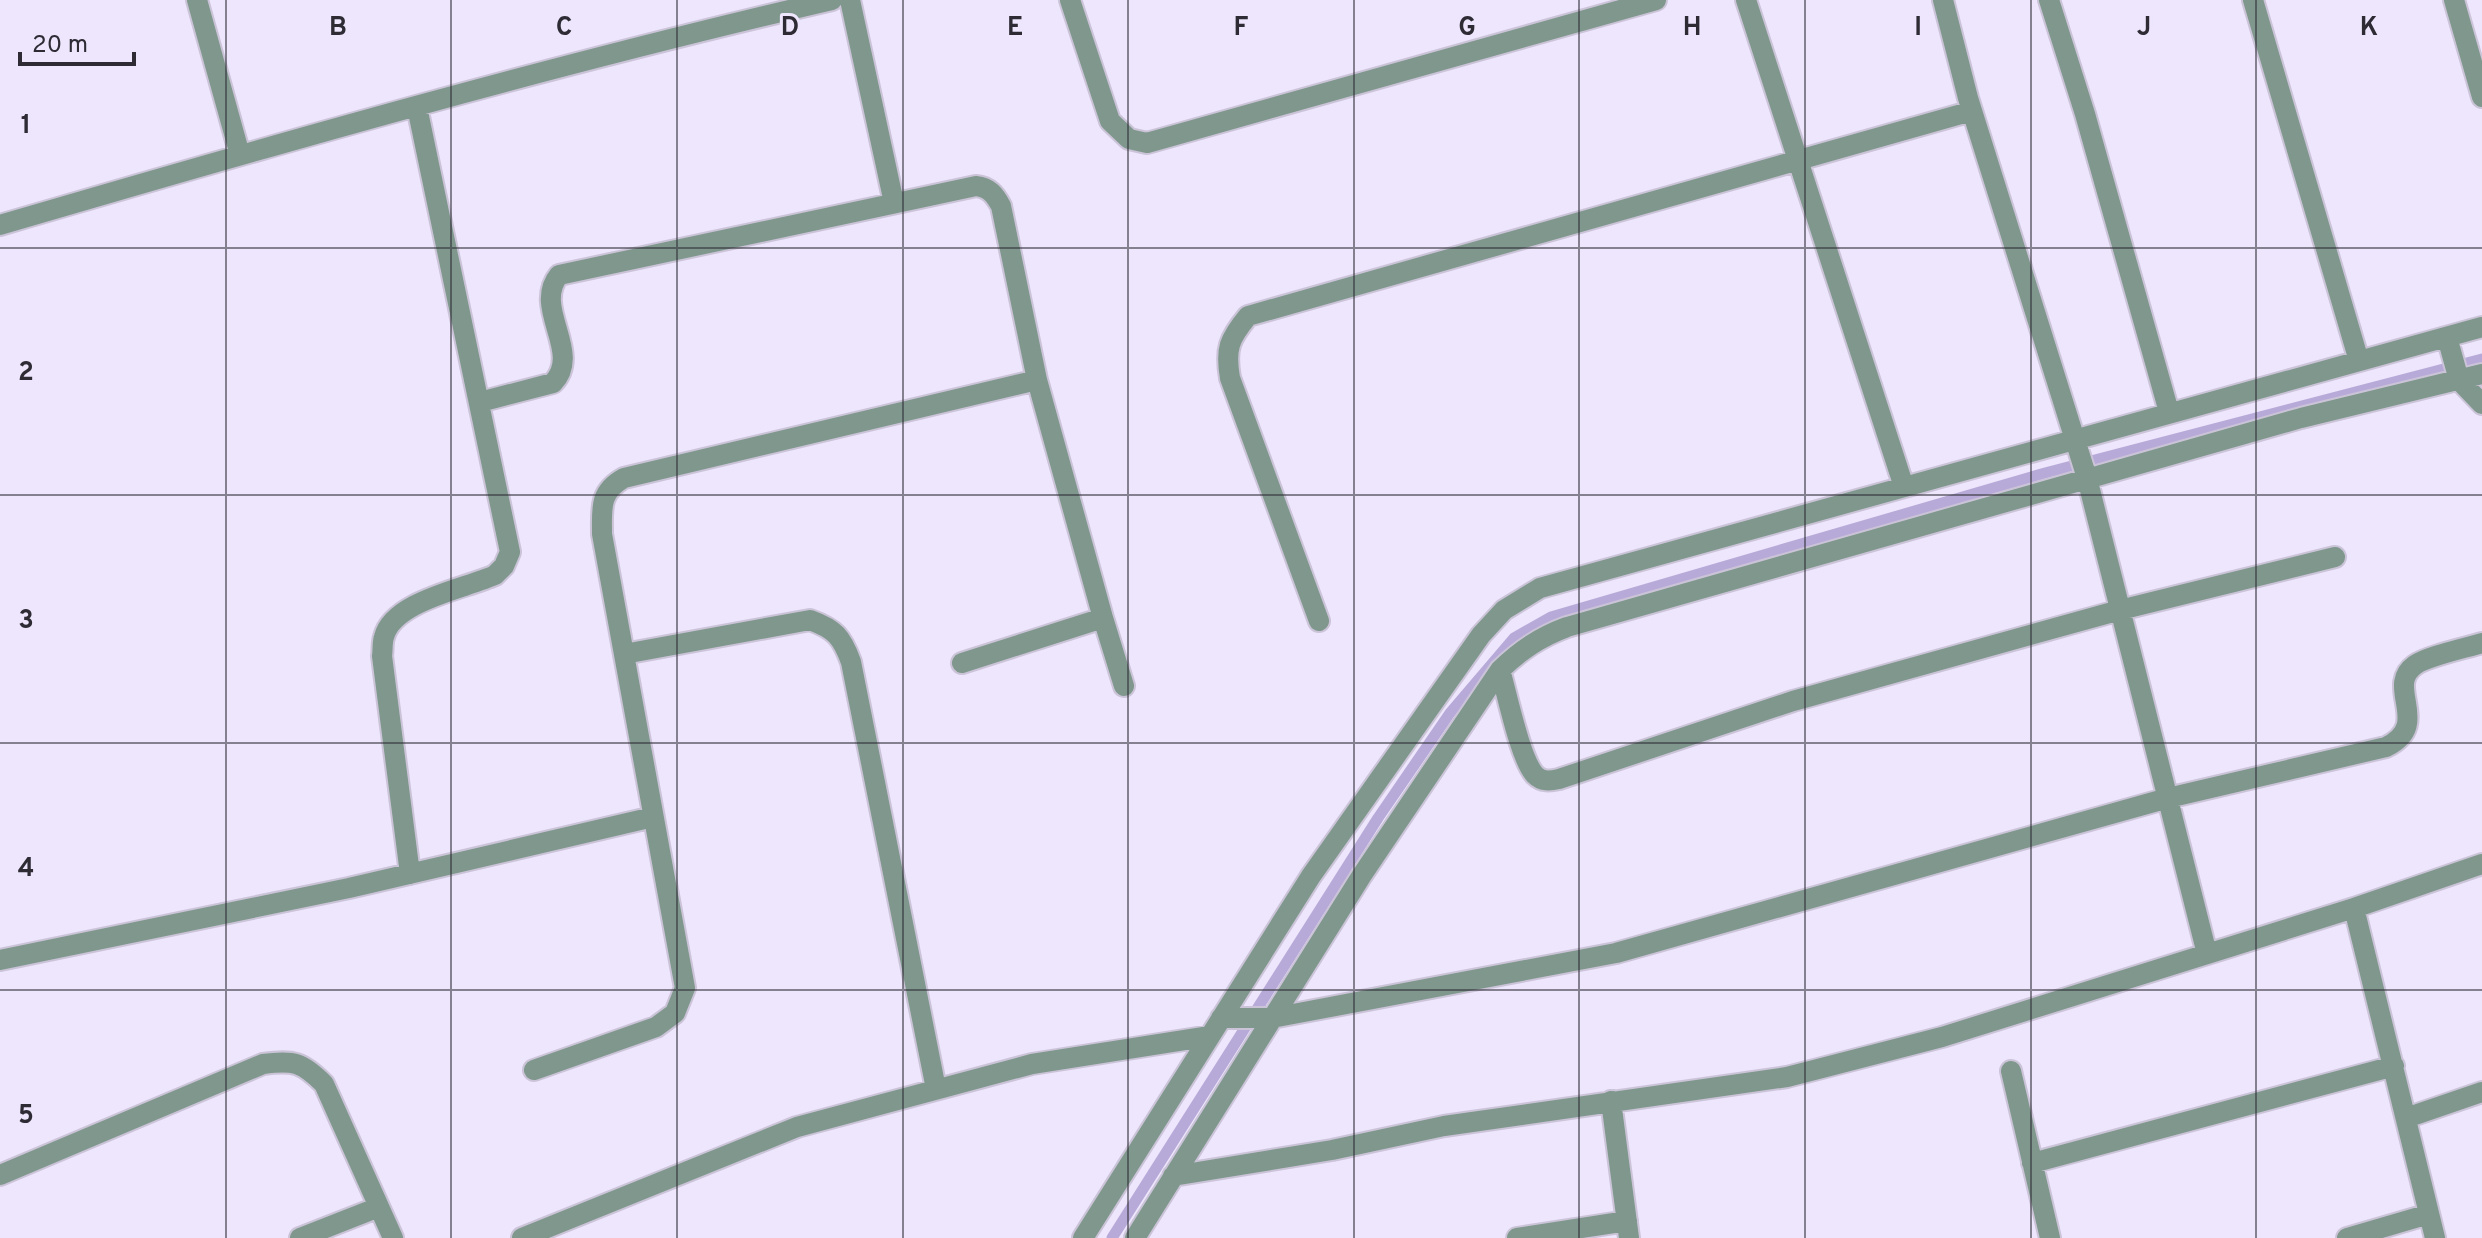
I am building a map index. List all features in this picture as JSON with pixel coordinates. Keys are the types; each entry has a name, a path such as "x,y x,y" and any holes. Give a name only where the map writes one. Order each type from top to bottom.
{"street":[{"path":"197,0 240,155"},
{"path":"850,0 894,203"},
{"path":"1070,0 1110,121 1129,139 1147,143 1656,0"},
{"path":"1746,0 1904,487"},
{"path":"1943,0 1972,111 2081,460 2207,954"},
{"path":"2049,0 2085,114 2169,412"},
{"path":"2253,0 2359,361"},
{"path":"2454,0 2482,97"},
{"path":"0,225 240,155 821,1"},
{"path":"410,874 382,656 384,637 391,622 406,608 495,575 504,566 510,552 417,107"},
{"path":"1319,621 1230,378 1226,357 1233,335 1248,316 1972,111"},
{"path":"480,402 540,388 553,383 561,375 564,362 550,295 552,283 559,275 976,186 984,187 1001,206 1037,380 1124,686"},
{"path":"1135,1238 1173,1176 1311,876 1481,635 1504,610 1540,588 1904,487 2081,460 2301,418 2453,359 2482,327"},
{"path":"2453,359 2482,404"},
{"path":"1247,1019 1362,875 1500,670 1521,650 1546,635 2081,460 2169,412 2359,361 2453,359 2482,374"},
{"path":"534,1070 656,1027 675,1013 685,988 602,534 602,503 611,485 624,478 1037,380"},
{"path":"1500,670 1525,759 1536,776 1546,781 1793,701 2120,610 2335,557"},
{"path":"962,663 1103,618"},
{"path":"624,654 810,620 829,627 844,644 851,662 936,1089"},
{"path":"522,1238 797,1127 936,1089 1032,1064 1210,1036 1247,1019 1616,953 2168,798 2386,747 2398,741 2407,728 2409,716 2403,684 2407,674 2416,665 2482,643"},
{"path":"0,960 212,918 653,817"},
{"path":"1173,1176 1332,1150 1444,1126 1787,1077 1942,1037 2354,908 2482,864"},
{"path":"2354,908 2435,1238"},
{"path":"1083,1238 1210,1036"},
{"path":"0,1175 263,1064 286,1061 306,1066 324,1084 393,1238"},
{"path":"2032,1163 2394,1066"},
{"path":"2011,1071 2050,1238"},
{"path":"2406,1118 2482,1092"},
{"path":"1517,1238 1628,1229 1611,1101"},
{"path":"300,1238 379,1207"},
{"path":"2347,1238 2429,1214"}],"waterway":[{"path":"1112,1238 1378,818 1450,713 1514,638 1551,617 2045,473 2482,359"}]}
